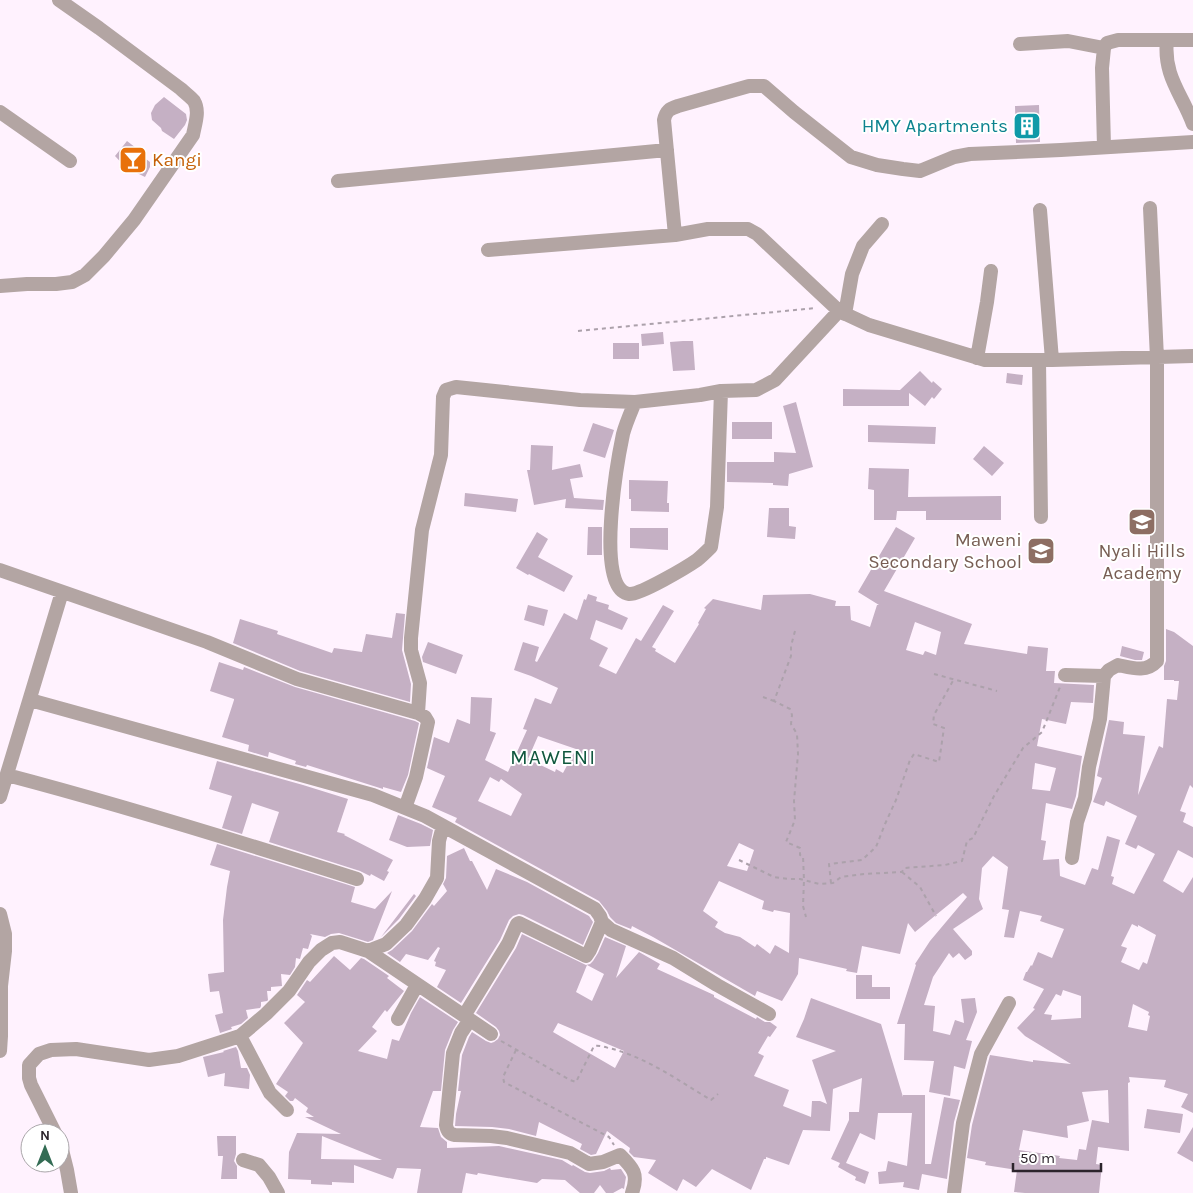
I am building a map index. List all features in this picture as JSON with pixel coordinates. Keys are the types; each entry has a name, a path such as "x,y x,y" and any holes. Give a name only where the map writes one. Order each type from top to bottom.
{"street":[{"path":"0,286 72,282 85,275 104,256 134,220 193,135 196,121 197,110 194,101 182,89 59,0"},
{"path":"1104,147 1102,68 1104,48 1107,43 1118,40 1193,40"},
{"path":"1167,40 1166,51 1170,77 1193,124"},
{"path":"1020,44 1068,41 1104,48"},
{"path":"674,236 664,120 666,113 669,108 749,86 764,86 851,156 877,165 920,170 954,157 970,154 1193,142"},
{"path":"0,112 70,161"},
{"path":"338,181 668,150"},
{"path":"1072,858 1077,822 1085,798 1089,767 1100,719 1104,676 1109,670 1118,665 1136,669 1148,668 1157,661 1157,358 1150,208"},
{"path":"1040,210 1046,360 1041,517"},
{"path":"418,713 420,684 411,650 411,638 422,530 441,455 443,397 446,390 456,388 580,400 635,402 721,391 756,390 775,380 839,310 863,246 882,224"},
{"path":"488,250 674,236 708,229 748,229 757,234 839,310 869,325 977,358 985,360 1046,360 1193,356"},
{"path":"977,358 991,271"},
{"path":"635,402 624,432 612,497 610,542 612,572 621,590 628,594 637,593 656,584 697,560 711,547 717,507 721,391"},
{"path":"0,570 207,642 297,679 418,713 425,717 428,722 416,777 405,808"},
{"path":"0,797 62,592"},
{"path":"1065,676 1104,676"},
{"path":"30,700 373,795 425,816 595,909 602,922 611,930 673,958 769,1014"},
{"path":"7,775 84,795 240,841 357,879"},
{"path":"368,951 386,944 406,925 425,899 437,878 439,841 443,826"},
{"path":"0,914 5,934 1,986 0,1051"},
{"path":"602,922 586,956 519,923 517,924 467,1018 453,1053 446,1126 450,1134 507,1138 570,1154 589,1164 604,1162 620,1155 629,1164 635,1175 632,1193"},
{"path":"50,1123 29,1078 29,1065 39,1054 51,1050 76,1049 149,1060 178,1056 240,1036 289,991 309,962 321,950 332,943 340,942 368,951 491,1034"},
{"path":"398,1019 417,984"},
{"path":"954,1193 963,1122 981,1054 1009,1003"},
{"path":"240,1036 270,1093 287,1110"},
{"path":"243,1160 259,1165 270,1177 278,1193"},
{"path":"68,1173 71,1193"}],"path":[{"path":"578,331 839,310"},
{"path":"774,701 791,656 791,646 795,631"},
{"path":"934,674 997,691"},
{"path":"902,872 904,868 945,865 962,861 967,841 973,838 998,788 1023,748 1042,732 1065,676"},
{"path":"831,883 829,864 862,860 876,847 914,754 939,762 944,728 933,724 934,715 954,679"},
{"path":"763,697 790,709 792,715 791,724 797,734 795,820 786,842 800,848 800,855 803,856 803,906 806,917"},
{"path":"739,860 774,877 804,880 819,884 831,883 841,877 902,872 920,887 936,916"},
{"path":"491,1034 516,1050 576,1082 594,1046 600,1045 629,1054 676,1078 711,1100 718,1094"},
{"path":"516,1050 503,1077 504,1082 608,1137 620,1155"}],"building":[{"path":"164,97 186,114 187,120 185,125 174,139 162,131 152,120 151,113 155,105"},
{"name":"HMY Apartments","path":"1039,105 1040,142 1016,143 1015,106"},
{"name":"Kangi","path":"127,141 150,162 150,167 145,177 133,171 130,172 115,156"},
{"path":"663,332 664,344 642,346 641,334"},
{"path":"693,341 695,370 673,371 670,342"},
{"path":"613,343 639,343 639,359 613,359"},
{"path":"920,371 932,383 933,381 942,389 925,406 909,393 909,406 843,406 843,389 900,390"},
{"path":"1007,373 1023,375 1022,385 1006,383"},
{"path":"796,402 813,467 789,474 788,486 773,485 773,483 727,482 727,462 774,462 774,452 796,453 783,406"},
{"path":"732,422 772,422 772,439 732,439"},
{"path":"593,423 614,430 605,458 583,451"},
{"path":"868,425 936,427 935,444 868,442"},
{"path":"531,445 553,446 552,470 580,464 583,477 570,479 574,498 604,500 603,510 565,508 566,499 534,505 527,470 530,470"},
{"path":"984,446 1004,463 992,476 973,459"},
{"path":"869,468 909,469 908,497 1001,496 1001,520 926,520 926,511 897,511 896,520 874,520 874,490 868,489"},
{"path":"629,480 668,481 667,503 669,503 669,512 631,511"},
{"path":"465,493 518,499 516,512 464,506"},
{"path":"769,508 789,508 789,526 796,527 795,539 767,537"},
{"path":"588,527 602,527 602,555 587,555"},
{"path":"896,527 915,538 884,591 972,624 964,644 1027,654 1028,646 1048,648 1046,671 1055,671 1054,683 1094,685 1093,703 1071,702 1066,724 1042,719 1037,746 1082,756 1076,796 1072,809 1046,803 1041,840 1046,841 1043,860 1059,859 1060,876 1085,885 1092,868 1098,870 1107,836 1120,840 1111,876 1114,877 1112,884 1134,894 1155,854 1138,845 1136,849 1125,844 1137,816 1106,801 1104,806 1093,802 1102,778 1097,776 1109,720 1124,722 1123,734 1145,736 1138,795 1159,746 1163,748 1167,699 1177,700 1179,681 1164,680 1166,629 1174,632 1193,646 1193,788 1190,785 1180,811 1186,813 1183,822 1193,827 1193,858 1178,850 1163,881 1183,893 1193,877 1193,1113 1181,1107 1188,1094 1164,1087 1166,1080 1129,1077 1129,1151 1098,1147 1096,1164 1102,1165 1099,1193 1014,1192 1017,1170 985,1165 986,1162 967,1158 972,1125 990,1055 1033,1062 1033,1060 1071,1064 1025,1036 1017,1028 1035,1009 1033,1008 1044,989 1023,980 1026,972 1032,966 1038,952 1052,958 1064,929 1040,921 1042,916 1020,911 1014,938 1004,937 1009,910 1002,909 1008,867 993,856 982,868 979,899 983,909 953,929 972,951 972,955 965,960 959,953 953,958 949,953 933,977 924,1005 935,1006 933,1031 950,1035 955,1020 964,1023 961,999 975,998 977,1012 966,1040 972,1041 965,1069 954,1066 950,1096 929,1092 934,1061 904,1060 905,1024 897,1024 915,964 930,941 967,897 963,893 915,932 908,923 900,954 862,946 857,973 799,958 798,974 782,1001 757,991 755,996 653,937 632,926 631,929 616,923 599,901 455,822 457,818 432,807 445,776 427,768 434,737 449,743 457,719 470,724 471,697 492,698 490,731 496,733 485,760 508,772 527,730 523,729 535,698 551,704 558,688 514,670 523,642 539,647 535,661 537,662 564,613 577,620 584,599 586,600 588,594 597,597 596,601 609,605 608,609 628,618 622,630 596,620 590,639 608,648 599,666 616,674 636,638 641,641 663,605 674,611 652,647 656,649 655,651 675,663 699,624 706,609 704,608 713,599 761,610 763,595 810,594 836,601 835,606 850,606 851,620 870,627 877,605 879,605 858,592","holes":["915,622 941,632 936,655 925,651 923,655 906,650","538,736 576,749 563,773 556,769 555,772 528,759","1035,763 1056,768 1050,791 1032,789","490,777 499,782 501,779 522,794 511,816 478,801","739,843 754,850 747,871 727,866","719,881 764,901 762,909 790,913 789,953 775,945 770,954 757,944 755,947 740,937 725,933 715,927 718,922 703,911","1132,924 1138,927 1138,925 1156,935 1147,964 1143,962 1139,970 1121,962 1127,948 1121,946","1063,990 1081,996 1081,1018 1051,1020 1052,1015 1044,1014 1056,994 1061,996","1133,1004 1149,1012 1148,1015 1150,1016 1147,1031 1128,1027","1108,1090 1109,1123 1092,1120 1086,1150 1079,1149 1077,1160 1019,1150 1023,1130 1068,1138 1067,1126 1089,1121 1082,1092"]},
{"path":"630,528 668,528 668,550 630,548"},
{"path":"537,532 548,539 538,557 573,576 564,592 516,568"},
{"path":"528,605 548,610 544,626 524,620"},
{"path":"396,613 405,614 402,650 411,684 410,702 300,671 233,643 240,619 278,631 277,634 332,653 334,648 362,652 366,634 392,638"},
{"path":"428,642 463,655 456,674 423,662 422,657"},
{"path":"1122,646 1144,652 1142,660 1120,656"},
{"path":"219,662 243,670 244,667 295,687 419,723 408,775 401,792 383,787 383,789 307,765 306,767 295,764 296,761 269,752 268,757 248,751 249,745 222,737 234,699 210,691"},
{"path":"217,761 348,799 337,832 345,834 393,860 384,881 371,874 370,876 360,871 269,842 279,812 252,803 242,834 222,828 232,796 209,789"},
{"path":"398,815 433,830 430,846 407,847 389,840"},
{"path":"217,844 355,887 351,902 375,909 392,891 373,940 368,942 339,933 325,937 310,934 312,936 308,949 303,948 300,959 296,958 295,967 290,975 281,974 282,986 271,987 271,991 267,991 268,1000 261,1002 260,1008 246,1010 248,1018 241,1024 231,1027 232,1029 220,1033 215,1015 223,1013 219,991 210,992 208,974 224,972 223,920 230,871 210,865"},
{"path":"464,848 487,890 496,869 527,882 589,916 593,922 583,945 523,915 513,916 461,1003 437,987 446,970 435,966 436,962 434,961 440,948 438,947 428,960 406,954 400,962 387,953 412,931 432,904 434,906 447,891 443,884 446,878 447,856"},
{"path":"414,894 416,896 399,919 381,937"},
{"path":"522,934 586,965 593,961 605,937 626,946 616,978 639,952 660,964 657,969 714,995 714,997 756,1019 757,1017 765,1022 770,1022 777,1027 770,1037 768,1036 758,1053 764,1056 754,1076 789,1090 783,1106 811,1117 812,1101 820,1101 827,1104 812,1060 836,1051 796,1037 811,998 881,1024 903,1097 903,1095 925,1095 925,1164 931,1164 944,1097 960,1100 954,1122 947,1179 922,1174 919,1190 903,1187 904,1182 879,1184 878,1172 886,1171 888,1161 907,1166 912,1113 878,1113 875,1140 860,1133 846,1163 869,1172 865,1184 855,1180 856,1177 838,1167 840,1163 831,1159 849,1120 849,1112 859,1112 862,1078 833,1089 830,1131 803,1130 789,1165 766,1157 751,1190 712,1169 696,1187 683,1179 677,1191 648,1173 656,1160 634,1157 629,1152 630,1148 607,1131 596,1154 591,1155 580,1149 582,1144 539,1122 536,1136 509,1129 455,1126 461,1091 458,1091 462,1055 469,1037 472,1032 491,1043 498,1039 500,1035 496,1027 476,1013 516,948","holes":["587,965 604,974 592,1001 576,992","558,1023 624,1051 615,1068 553,1032"]},
{"path":"334,956 350,970 361,958 389,976 387,978 404,991 387,1012 385,1010 372,1027 377,1031 358,1051 387,1059 392,1039 399,1041 420,997 458,1022 445,1050 441,1091 433,1091 420,1127 438,1128 441,1137 447,1142 447,1148 499,1146 562,1160 590,1173 610,1168 611,1170 621,1169 626,1177 624,1189 622,1188 613,1193 606,1193 600,1185 594,1193 580,1193 565,1180 542,1179 537,1183 478,1173 477,1175 466,1173 462,1193 417,1193 421,1169 397,1168 393,1179 354,1165 354,1183 332,1182 332,1185 311,1184 311,1180 288,1179 289,1152 297,1133 341,1134 305,1117 314,1117 306,1112 308,1108 295,1098 293,1101 290,1101 285,1096 288,1092 276,1084 303,1043 284,1023 305,1002 297,995 307,980 310,982","holes":["322,1136 382,1160 321,1159"]},
{"path":"856,975 872,975 872,987 890,987 890,999 856,999"},
{"path":"236,1047 241,1068 247,1068 250,1075 249,1089 224,1086 225,1073 208,1077 203,1057"},
{"path":"1147,1109 1183,1114 1180,1133 1144,1128"},
{"path":"1193,1127 1193,1162 1177,1153"},
{"path":"217,1136 236,1136 234,1161 237,1166 237,1179 221,1179 223,1156 218,1156"}],"place":[{"name":"HMY Apartments","path":"1027,126"},
{"name":"Kangi","path":"133,160"},
{"name":"Nyali Hills Academy","path":"1142,522"},
{"name":"Maweni Secondary School","path":"1041,551"}],"district":[{"name":"MAWENI","path":"553,757"}]}
